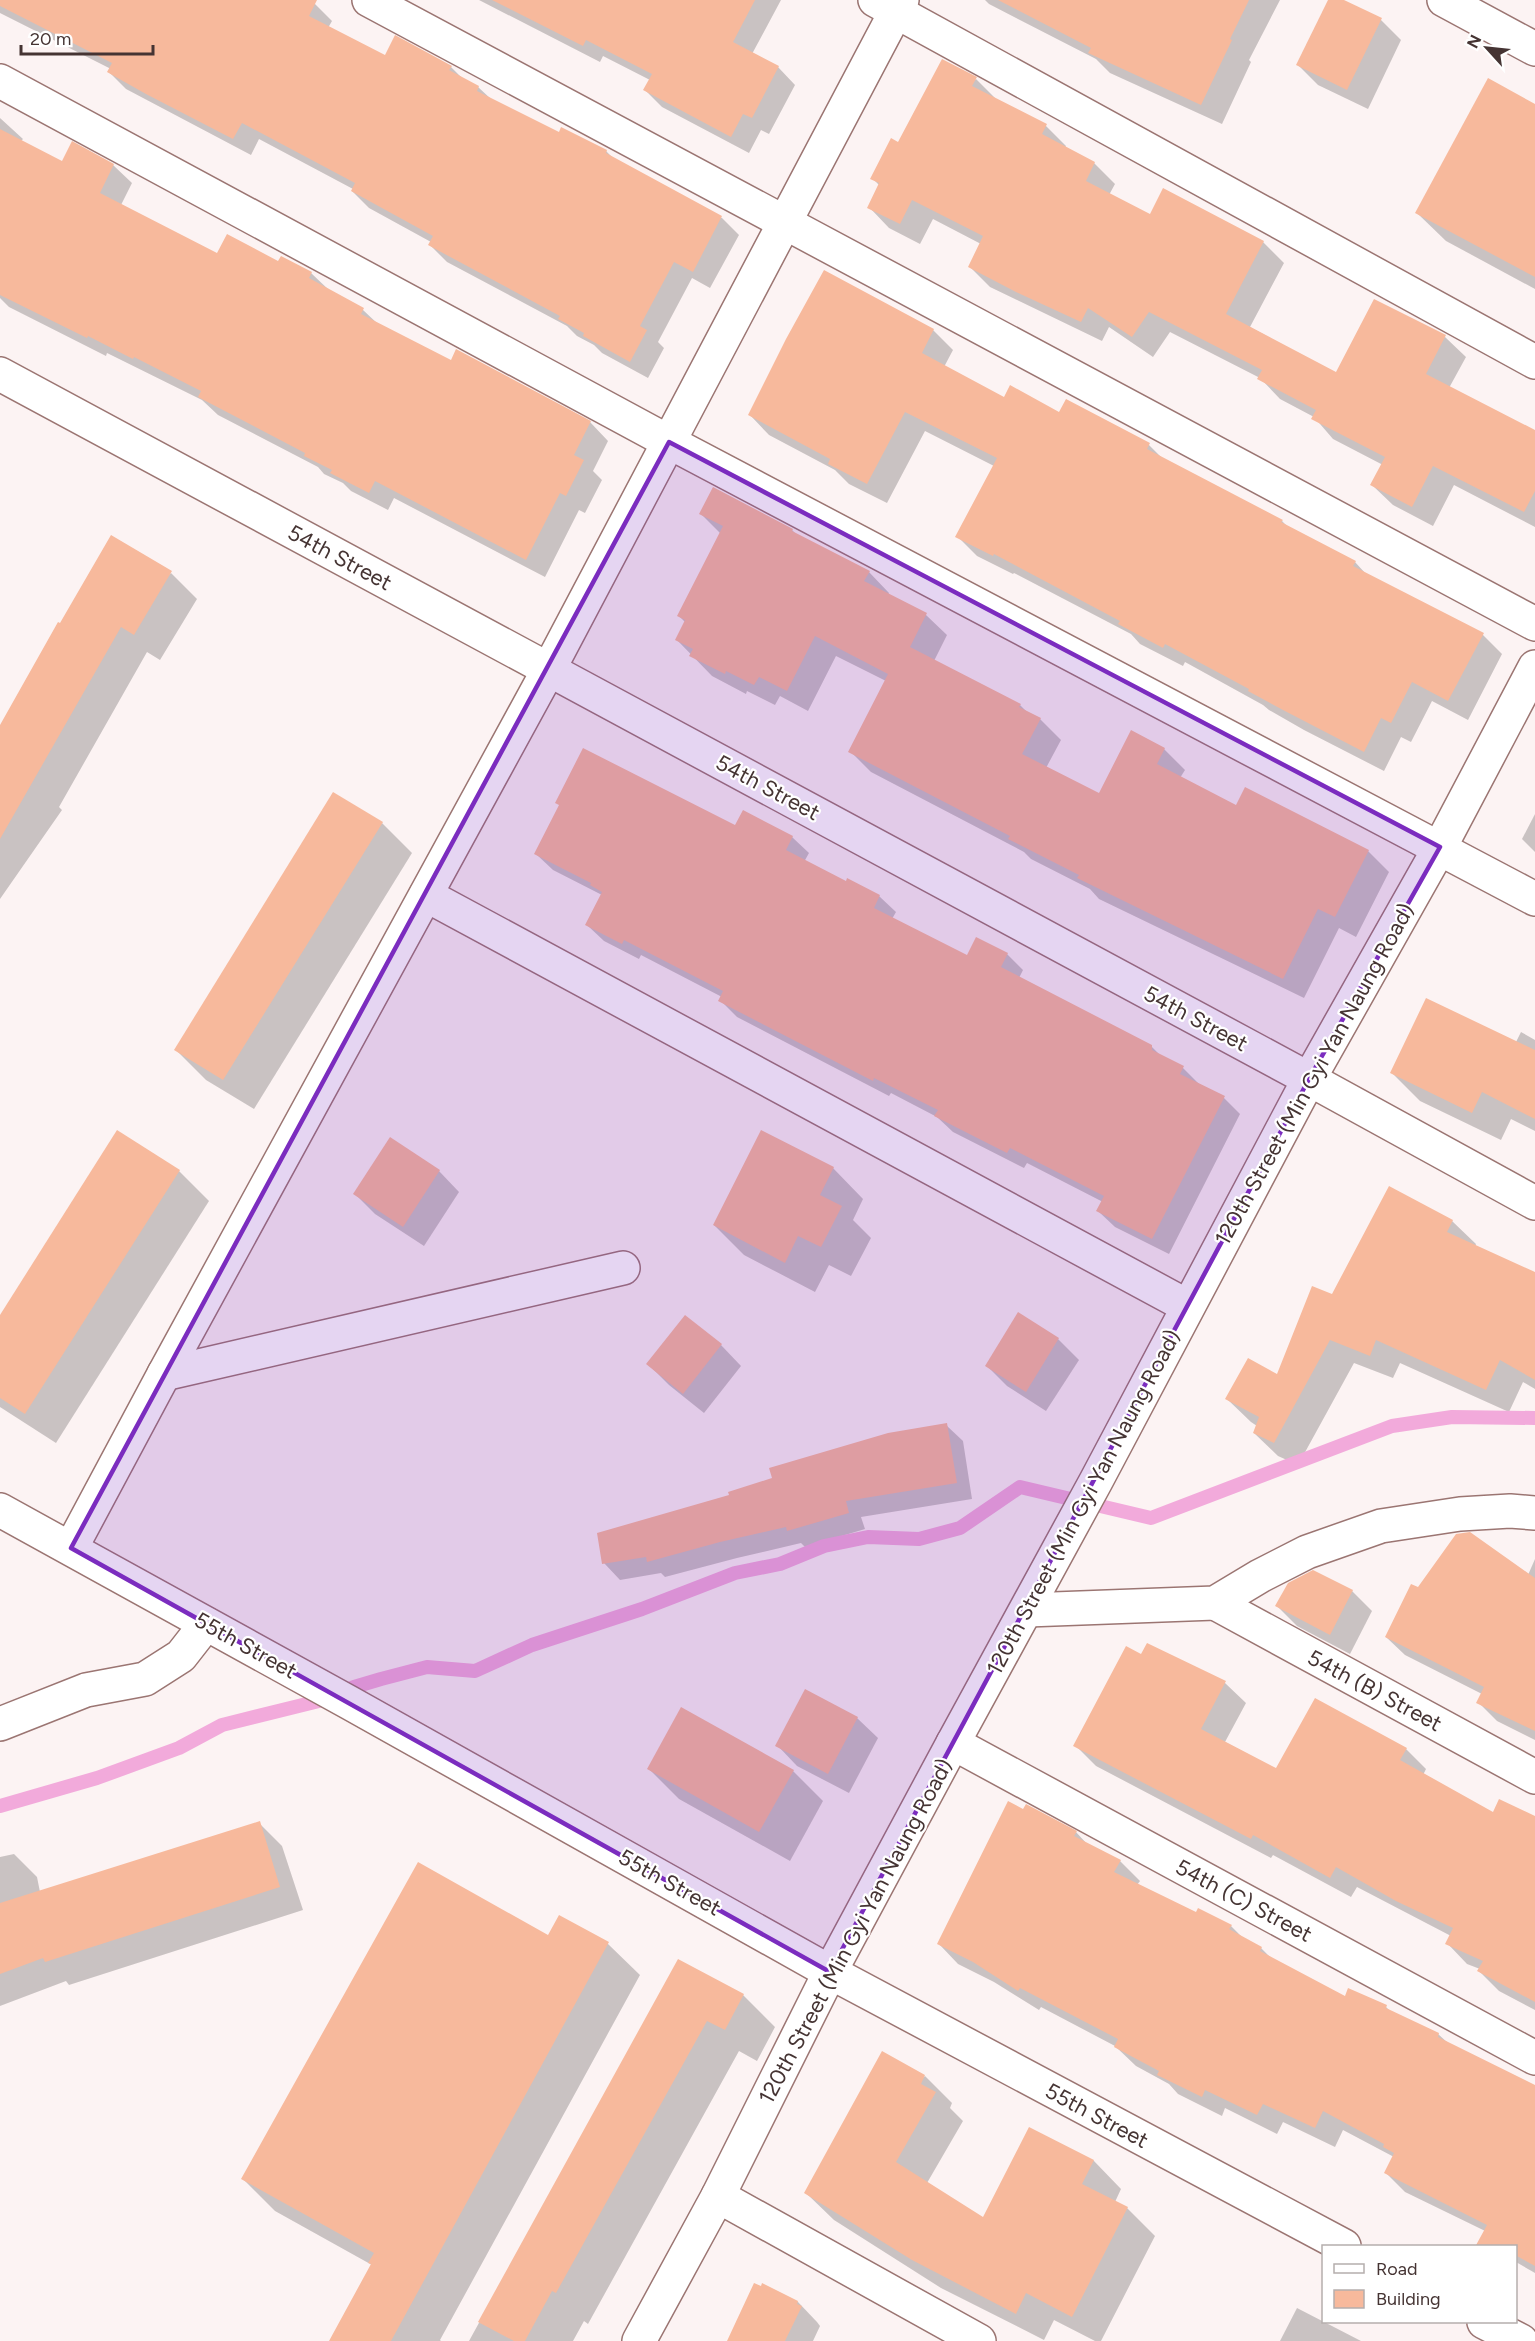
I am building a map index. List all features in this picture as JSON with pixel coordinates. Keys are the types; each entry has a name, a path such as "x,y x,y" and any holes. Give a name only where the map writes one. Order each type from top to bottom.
{"street":[{"path":"369,0 1535,624"},
{"path":"1444,0 1535,50"},
{"path":"71,1548 549,669 784,223 891,4 1535,362"},
{"path":"0,81 669,442 1535,899"},
{"name":"54th Street","path":"0,374 1535,1203"},
{"name":"120th Street (Min Gyi Yan Naung Road)","path":"639,2341 718,2196 830,1972 1096,1481 1309,1079 1440,847 1535,667"},
{"path":"426,895 1188,1306"},
{"path":"164,1374 622,1268"},
{"name":"55th Street","path":"0,1510 830,1972 1340,2245"},
{"path":"1026,1610 1215,1603 1307,1552 1381,1526 1460,1514 1510,1511 1535,1513"},
{"name":"54th (B) Street","path":"1215,1603 1535,1777"},
{"path":"0,1724 86,1690 146,1679 181,1656 206,1624"},
{"name":"54th (C) Street","path":"953,1743 1535,2058"},
{"path":"718,2196 979,2341"},
{"path":"1486,2323 1521,2341"}],"highlighted area":[{"path":"669,442 1440,847 1309,1079 830,1972 71,1548"}],"building":[{"path":"0,0 317,0 309,16 385,55 395,35 452,66 449,70 479,86 477,91 559,132 561,127 607,150 606,153 722,216 693,272 674,262 640,326 647,330 630,362 583,336 584,333 558,319 560,316 428,245 433,236 351,191 355,183 242,123 233,139 107,72 112,63 0,6"},
{"path":"492,0 755,0 733,42 779,66 752,118 743,114 731,137 643,90 652,74 586,40 583,46"},
{"path":"998,0 1249,0 1201,105 1088,53 1091,48"},
{"path":"1328,0 1344,0 1382,18 1347,90 1296,65"},
{"path":"942,59 977,77 972,86 1047,124 1042,134 1095,162 1086,181 1150,214 1163,188 1264,241 1226,314 1336,372 1374,299 1446,335 1426,374 1535,430 1535,491 1524,512 1433,466 1412,507 1370,485 1385,457 1311,419 1316,410 1257,379 1262,370 1149,312 1132,337 1088,308 1081,322 1016,292 968,267 983,236 912,200 900,224 867,208 879,183 870,179 891,138 898,142"},
{"path":"1488,78 1535,104 1535,277 1415,213"},
{"path":"0,129 62,161 72,141 114,164 100,193 217,253 227,234 278,261 281,256 312,272 309,278 364,308 361,314 451,360 456,349 591,421 574,455 584,460 566,496 560,493 526,560 375,481 369,493 330,473 332,470 304,456 305,453 198,397 201,391 134,357 133,359 88,336 87,338 0,295"},
{"path":"824,270 934,329 922,353 1004,397 1010,385 1059,412 1066,399 1150,443 1147,449 1356,561 1353,566 1484,633 1448,701 1412,682 1391,723 1381,718 1364,752 1165,644 1163,648 1118,624 1120,621 994,554 993,556 955,537 997,458 905,412 867,484 828,464 830,459 748,415"},
{"path":"713,487 870,571 864,581 927,613 910,647 1021,704 1019,707 1041,718 1022,754 1099,793 1131,730 1165,748 1157,764 1236,805 1245,787 1369,850 1335,917 1318,909 1283,979 1077,878 1079,875 1008,839 1010,836 848,752 888,674 815,636 787,691 759,677 754,685 689,656 693,649 675,640 685,620 677,616 723,526 699,514"},
{"path":"111,535 172,571 134,635 121,627 0,839 0,725 58,622 60,623"},
{"path":"583,748 735,825 743,810 793,836 786,850 846,881 847,878 880,895 874,908 967,955 976,937 1008,953 1001,967 1152,1045 1152,1050 1184,1066 1180,1074 1225,1096 1152,1239 1096,1211 1104,1196 1010,1148 1007,1153 934,1116 938,1110 874,1078 873,1081 718,1001 723,991 624,940 622,944 585,925 602,892 590,885 591,883 534,854 559,805 555,803"},
{"path":"333,792 383,822 223,1080 174,1050"},
{"path":"1426,998 1535,1050 1535,1119 1482,1092 1472,1113 1390,1073"},
{"path":"117,1130 180,1170 25,1414 0,1398 0,1315"},
{"path":"761,1130 834,1167 820,1195 842,1206 821,1247 798,1236 785,1263 713,1225"},
{"path":"390,1137 440,1170 403,1227 353,1194"},
{"path":"1389,1186 1453,1220 1447,1232 1535,1272 1535,1380 1500,1360 1486,1390 1376,1340 1370,1356 1330,1340 1274,1443 1253,1433 1259,1417 1225,1399 1248,1358 1277,1374 1312,1286 1332,1294"},
{"path":"1018,1312 1059,1338 1026,1392 985,1366"},
{"path":"685,1315 722,1344 683,1394 646,1364"},
{"path":"947,1423 957,1483 846,1501 849,1513 787,1531 786,1527 647,1562 646,1557 602,1564 597,1533 729,1495 728,1492 772,1478 769,1468 888,1433"},
{"path":"1470,1532 1535,1578 1535,1731 1476,1703 1484,1687 1385,1637 1411,1584 1418,1587 1456,1534"},
{"path":"1313,1570 1353,1590 1330,1635 1275,1606 1288,1583"},
{"path":"1147,1643 1226,1681 1201,1729 1276,1768 1315,1698 1407,1748 1400,1760 1493,1812 1499,1799 1535,1816 1535,2002 1477,1971 1483,1961 1445,1944 1453,1928 1396,1901 1336,1867 1330,1878 1253,1835 1251,1839 1073,1746 1126,1646 1141,1654"},
{"path":"805,1689 858,1717 828,1774 775,1746"},
{"path":"681,1707 794,1770 759,1832 647,1769"},
{"path":"1008,1801 1023,1809 1026,1804 1077,1831 1074,1836 1121,1860 1114,1872 1196,1912 1198,1908 1232,1925 1229,1929 1262,1947 1260,1951 1345,1996 1348,1988 1387,2005 1386,2008 1439,2033 1438,2037 1535,2085 1535,2266 1517,2256 1517,2245 1476,2245 1487,2225 1384,2173 1394,2153 1383,2147 1384,2144 1323,2111 1315,2128 1263,2104 1257,2115 1205,2090 1202,2097 1157,2075 1159,2071 1114,2047 1118,2039 1020,1988 1018,1991 973,1962 937,1944"},
{"path":"260,1821 280,1887 45,1962 43,1958 0,1974 0,1903"},
{"path":"418,1862 548,1935 559,1915 609,1942 391,2341 329,2341 371,2264 368,2263 374,2253 241,2179"},
{"path":"678,1959 744,1994 725,2030 707,2021 556,2293 552,2291 525,2341 514,2341 478,2322"},
{"path":"882,2051 925,2075 921,2084 936,2092 896,2162 983,2217 1029,2127 1094,2160 1082,2184 1128,2207 1072,2317 1026,2293 1016,2314 912,2260 804,2193"},
{"path":"754,2283 761,2286 762,2283 798,2301 797,2304 802,2306 785,2341 727,2341"}],"waterway":[{"path":"0,1806 97,1778 179,1748 222,1725 327,1699 354,1687 381,1679 427,1667 475,1671 532,1645 642,1609 735,1573 780,1564 824,1546 868,1537 919,1539 960,1528 1020,1487 1151,1518 1392,1426 1452,1417 1535,1418"}]}
